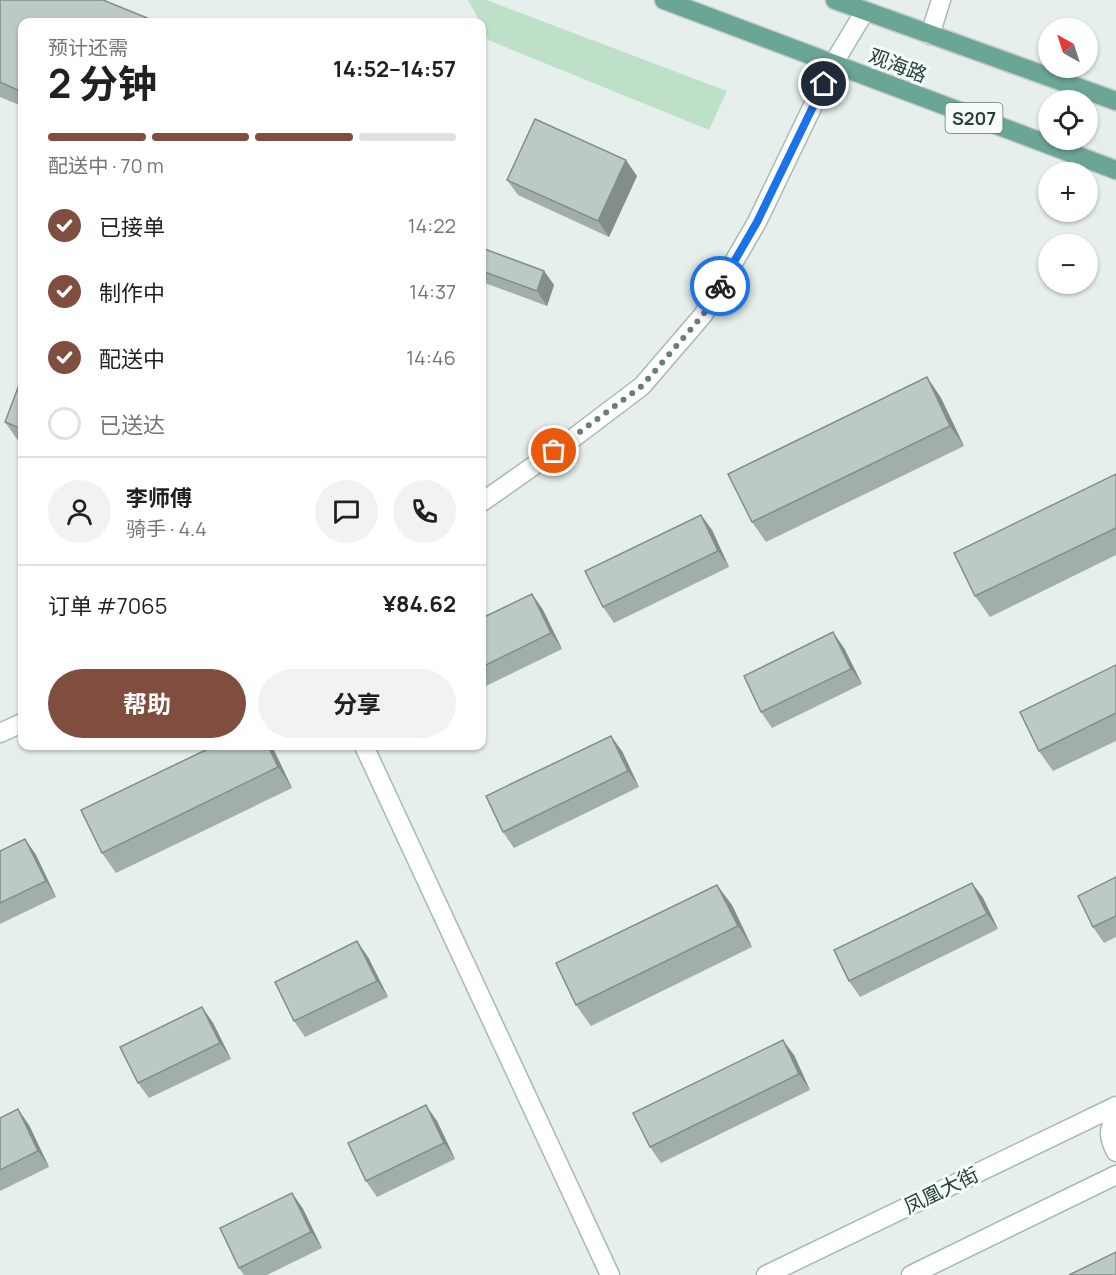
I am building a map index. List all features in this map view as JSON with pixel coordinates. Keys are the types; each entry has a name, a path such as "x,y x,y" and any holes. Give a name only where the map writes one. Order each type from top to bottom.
{"main road":[{"name":"观海路","path":"664,0 1116,171"},
{"name":"观海路","path":"835,0 1116,101"}],"street":[{"path":"930,35 941,0"},
{"path":"486,498 572,439 642,386 703,315 757,222 833,64 865,11"},
{"path":"0,733 18,725"},
{"path":"366,750 610,1275"},
{"name":"凤凰大街","path":"766,1275 1116,1106"},
{"path":"1116,1115 1109,1128 1109,1139 1116,1152"},
{"path":"911,1275 1116,1175"}],"green space":[{"path":"468,0 486,0 727,91 709,130 488,40 486,18 478,18"}],"building":[{"path":"0,0 103,0 147,18 18,18 18,90 0,82"},
{"path":"535,119 626,160 598,221 507,180"},
{"path":"486,249 544,271 537,291 486,272"},
{"path":"927,377 950,426 752,522 728,474"},
{"path":"18,388 18,427 5,422"},
{"path":"1116,474 1116,528 975,596 954,553"},
{"path":"701,515 718,551 603,607 585,571"},
{"path":"532,594 551,633 486,665 486,616"},
{"path":"833,632 851,669 761,712 744,676"},
{"path":"1116,665 1116,713 1039,751 1020,712"},
{"path":"611,736 628,771 503,832 486,796"},
{"path":"206,750 270,750 278,767 102,853 81,810"},
{"path":"25,839 46,881 0,903 0,851"},
{"path":"1116,877 1116,916 1093,927 1078,896"},
{"path":"972,883 987,914 849,981 834,950"},
{"path":"717,885 738,926 576,1005 556,963"},
{"path":"357,941 377,981 294,1021 275,982"},
{"path":"202,1007 220,1043 138,1083 120,1047"},
{"path":"783,1040 799,1074 650,1147 633,1113"},
{"path":"426,1105 444,1143 366,1181 348,1143"},
{"path":"18,1109 38,1151 0,1170 0,1118"},
{"path":"292,1193 311,1232 239,1268 220,1228"},
{"path":"1116,1252 1116,1275 1069,1275"}],"way so far":[{"path":"554,451 642,386 703,315 720,286"}],"route":[{"path":"720,286 757,222 824,84"}]}
